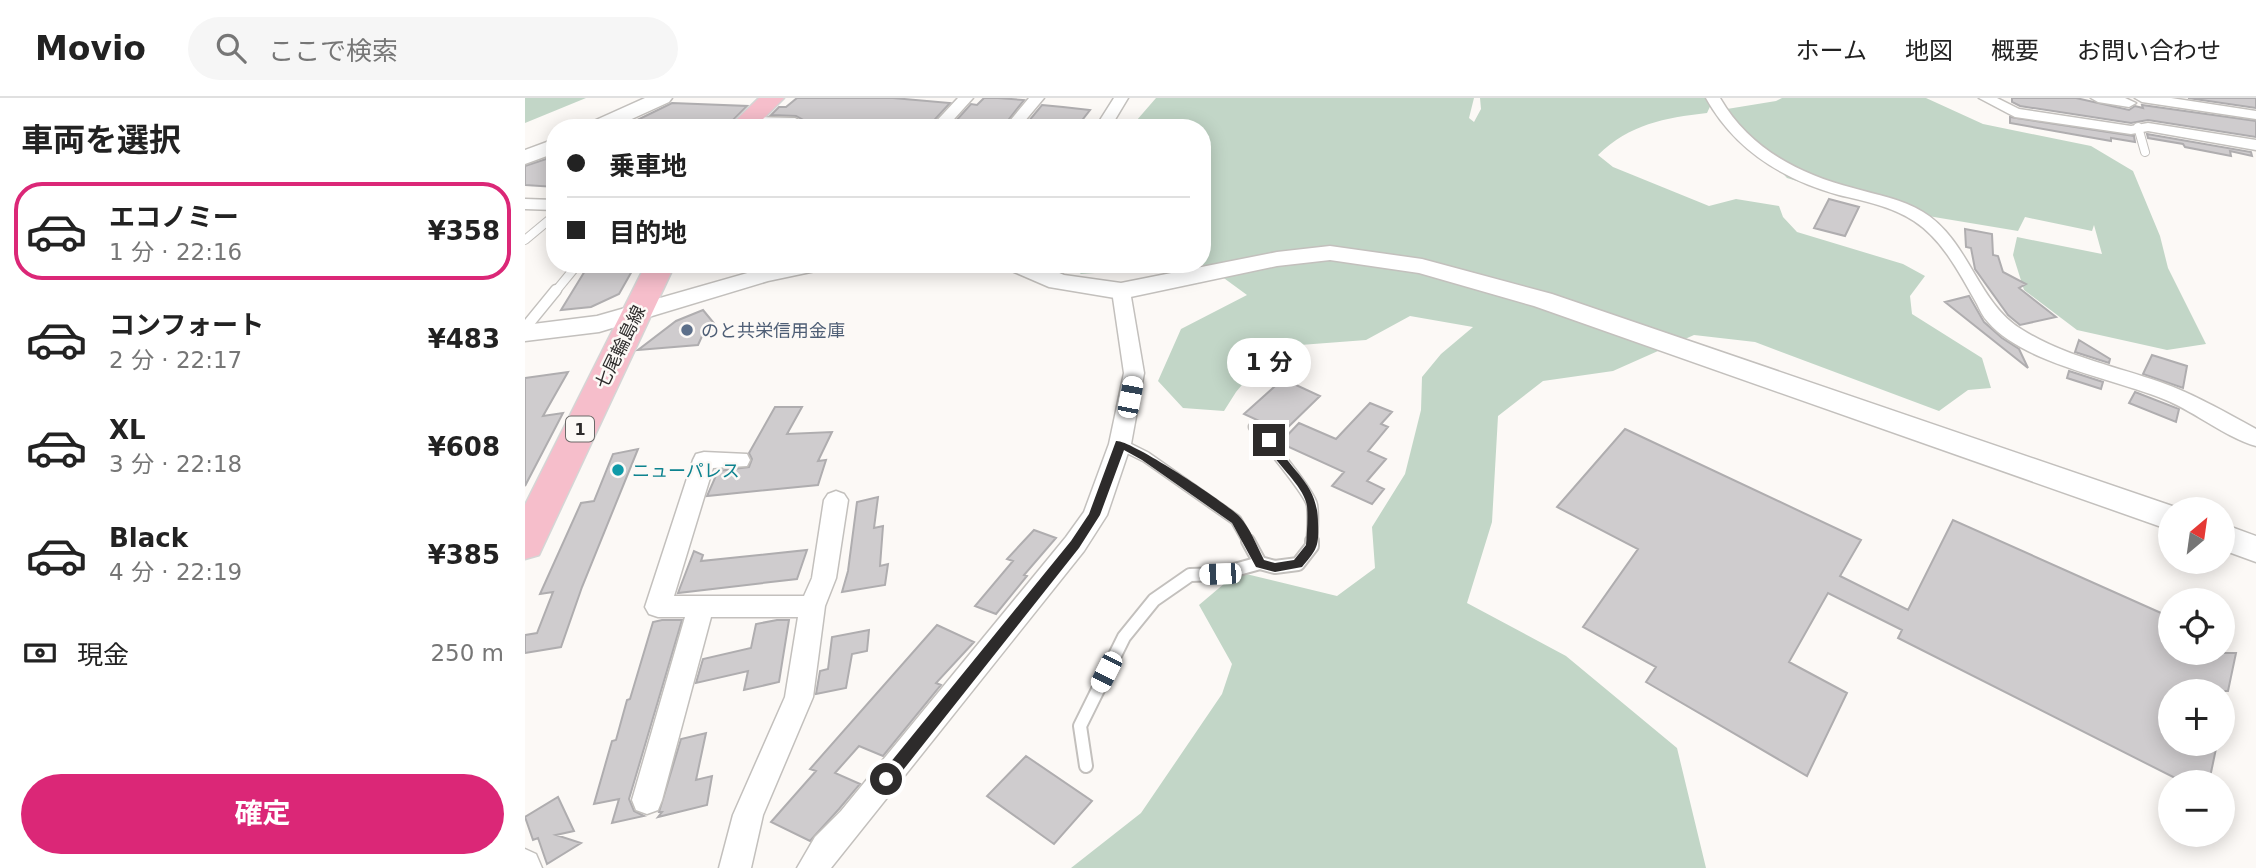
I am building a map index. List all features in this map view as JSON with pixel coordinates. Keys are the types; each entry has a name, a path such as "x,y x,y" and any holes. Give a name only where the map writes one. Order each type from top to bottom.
{"main road":[{"path":"749,119 772,98"},
{"name":"七尾輪島線","path":"525,544 657,273"}],"street":[{"path":"614,119 662,98"},
{"path":"946,119 966,98"},
{"path":"1019,119 1037,98"},
{"path":"1108,119 1121,98"},
{"path":"1713,98 1727,122 1758,153 1811,180 1887,202 1915,214 1937,228 1959,258 1994,319 2015,333 2068,358 2174,395 2256,438"},
{"path":"1986,98 2015,113 2131,131 2138,127 2256,145"},
{"path":"2098,98 2256,114"},
{"path":"2133,100 2138,127"},
{"path":"525,158 546,149"},
{"path":"525,204 546,205"},
{"path":"1211,273 1277,259 1330,253 1422,266 1543,300 1914,426 2158,514"},
{"path":"525,333 588,326 636,315 773,273"},
{"path":"1037,273 1058,282 1121,291 1209,273"},
{"path":"813,868 826,848 852,821 1075,544 1095,515 1120,443 1134,373 1121,291"},
{"path":"739,460 705,460 658,607 812,606"},
{"path":"735,868 748,814 799,697 812,606 824,578 836,500"},
{"path":"2235,541 2256,549"},
{"path":"647,800 701,607"}],"lane":[{"path":"2138,127 2145,152"},
{"path":"525,240 546,222"},
{"path":"525,328 571,273"},
{"path":"1086,766 1080,726 1124,637 1154,600 1190,575 1220,574 1260,563 1275,568 1298,564 1313,546 1313,503 1303,486 1275,454 1269,440 1254,427"},
{"path":"1120,443 1146,457 1236,520 1260,563"}],"green space":[{"path":"525,98 586,98 525,123"},
{"path":"1156,98 1474,98 1469,118 1474,122 1481,109 1480,98 1714,98 1707,113 1662,120 1635,129 1610,144 1598,155 1613,167 1709,206 1736,199 1779,206 1783,217 1797,232 1903,264 1925,276 1910,296 1912,314 1982,358 1991,388 1968,390 1939,411 1755,342 1694,335 1613,371 1543,381 1498,416 1492,522 1467,603 1566,656 1677,748 1706,868 1071,868 1141,813 1222,694 1232,664 1199,605 1238,572 1337,596 1375,568 1372,527 1405,474 1421,410 1422,377 1441,354 1473,327 1410,316 1366,340 1274,347 1236,392 1224,411 1183,408 1158,381 1181,329 1247,295 1211,269 1211,119 1138,119"},
{"path":"1782,98 1926,98 1983,124 2091,146 2133,171 2160,236 2168,268 2206,344 2167,350 2077,330 2024,290 2013,255 2017,237 2102,254 2094,225 2092,231 2025,217 2018,231 1892,210 1787,178 1750,139 1727,109"}],"building":[{"path":"797,98 893,98 950,103 935,119 801,119 796,116 771,115 779,107 786,107"},
{"path":"984,98 1024,100 1009,119 958,119 971,104 977,105"},
{"path":"2012,98 2076,98 2129,110 2135,106 2143,108 2142,105 2256,121 2256,137 2148,120 2131,123 2020,106 2012,102"},
{"path":"2188,98 2256,98 2256,108"},
{"path":"672,103 747,106 734,119 639,119"},
{"path":"1042,105 1090,110 1083,119 1030,119"},
{"path":"2010,117 2134,136 2135,142 2111,138 2111,141 2010,123"},
{"path":"2147,134 2251,152 2252,156 2230,151 2231,156 2185,147 2183,144 2148,138"},
{"path":"546,159 546,186 525,185 525,166"},
{"path":"1829,199 1859,207 1845,236 1814,228"},
{"path":"1965,229 1992,234 1993,255 1998,256 2003,272 2026,284 2019,288 2056,317 2020,325 2008,315 1975,269 1971,248 1966,247"},
{"path":"584,273 631,273 619,294 591,307 561,310"},
{"path":"1969,296 1984,322 2019,349 2028,368 1945,302"},
{"name":"のと共栄信用金庫","path":"703,310 717,327 703,334 698,345 638,350 676,321"},
{"path":"2079,340 2110,359 2109,363 2075,352"},
{"path":"2152,355 2187,366 2183,388 2143,374"},
{"path":"2069,371 2103,382 2101,389 2067,378"},
{"path":"568,372 543,416 563,413 525,486 525,378"},
{"path":"1283,379 1320,396 1283,432 1244,414"},
{"path":"2135,392 2179,409 2176,422 2129,403"},
{"path":"1370,403 1392,412 1381,424 1388,427 1368,451 1386,459 1367,481 1384,489 1372,504 1332,486 1344,472 1280,443 1299,423 1336,439"},
{"path":"775,407 802,407 787,434 832,432 818,461 826,460 818,485 707,496 718,471 749,467 752,459 749,453"},
{"path":"1625,429 1861,540 1840,576 1908,610 1953,520 2158,612 2158,665 2233,665 2231,679 2158,679 2158,756 2214,756 2212,770 2159,770 1898,638 1902,630 1828,593 1789,662 1847,693 1807,776 1646,682 1656,667 1583,627 1638,549 1557,507"},
{"path":"638,449 582,587 561,647 525,653 525,635 537,633 553,592 540,594 581,503 594,501 613,454"},
{"path":"878,497 874,528 883,526 880,566 888,564 885,585 842,592 848,571 857,502"},
{"path":"1034,530 1056,538 1024,575 1027,576 996,614 975,606 1013,561 1007,559"},
{"path":"807,550 797,579 678,593 694,551 703,555 701,561"},
{"path":"682,620 629,799 634,811 644,816 612,823 619,799 594,804 612,741 616,740 653,622"},
{"path":"789,620 779,682 744,690 748,671 696,683 703,659 751,648 756,624"},
{"path":"937,625 974,642 936,683 941,685 883,756 859,746 835,773 860,784 839,809 810,841 771,822 816,771 810,769"},
{"path":"869,630 867,651 852,654 846,688 816,694 820,671 828,669 832,637"},
{"path":"706,733 696,780 712,776 707,805 658,817 662,812 659,812 681,739"},
{"path":"1026,756 1092,801 1054,844 987,796"},
{"path":"558,797 574,831 556,835 581,843 547,864 538,838 533,840 525,817"}],"place":[{"name":"のと共栄信用金庫","path":"687,330"},
{"name":"ニューパレス","path":"618,470"}],"route":[{"path":"886,779 1075,544 1095,515 1120,443 1146,457 1236,520 1260,563 1275,568 1298,564 1313,546 1313,503 1303,486 1275,454 1269,440"}]}
